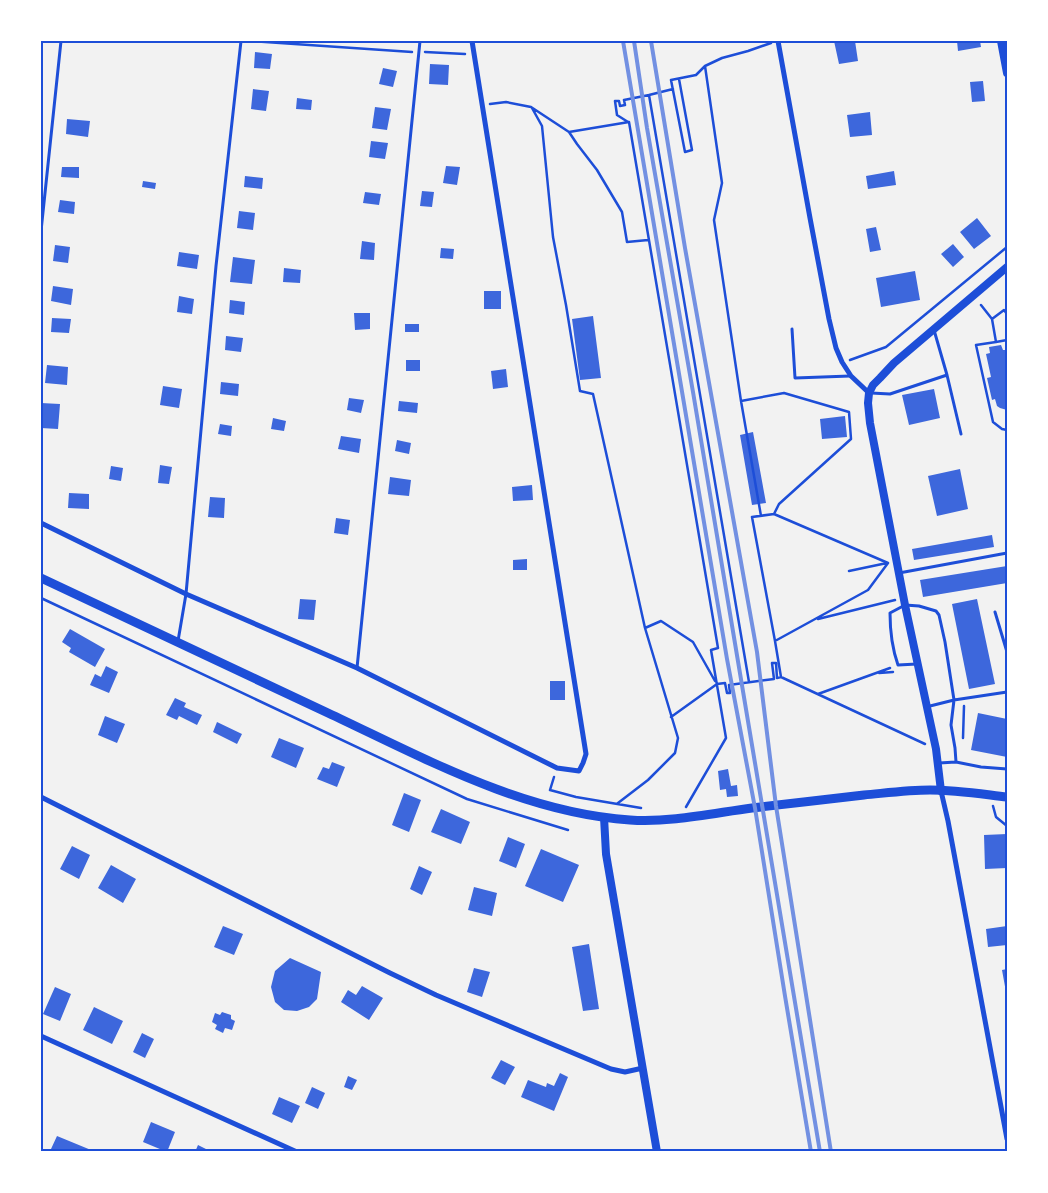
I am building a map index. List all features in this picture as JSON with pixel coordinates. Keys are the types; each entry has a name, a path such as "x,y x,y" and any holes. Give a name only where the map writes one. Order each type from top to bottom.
{"main road":[{"path":"41,578 477,782 537,803 573,812 634,821 662,820 902,791 941,790 1007,796"},
{"path":"968,792 1007,792"}],"street":[{"path":"41,524 186,594 357,668 557,768 579,771 586,754 472,41"},
{"path":"776,41 836,348 851,376 870,392"},
{"path":"1001,41 1007,73"},
{"path":"1007,266 894,363 873,385 868,403 870,423 904,602 936,749 941,790 1007,1139"},
{"path":"41,798 436,995 610,1069 625,1072 643,1068"},
{"path":"604,818 606,854 657,1152"},
{"path":"41,1036 297,1152"}],"lane":[{"path":"41,231 61,41"},
{"path":"177,642 186,594 216,266 241,41"},
{"path":"357,668 420,41"},
{"path":"792,329 795,378 851,376"},
{"path":"934,329 961,434"},
{"path":"870,392 890,394 947,375"},
{"path":"899,573 1007,553"},
{"path":"917,664 898,665 890,632 890,613 904,602 936,612 939,615 954,700 951,724 956,748 956,762"},
{"path":"995,612 1007,652"},
{"path":"926,707 954,700 1007,692"},
{"path":"938,763 956,762 981,767 1007,769"}],"path":[{"path":"251,41 474,54"},
{"path":"679,79 692,150 685,152 671,80 696,75 705,66 722,58 776,41"},
{"path":"705,66 722,183 714,220 741,401 761,516"},
{"path":"673,89 624,100 625,105 620,106 619,101 615,102 618,115 628,122 718,648 711,650 726,738 686,807 678,808"},
{"path":"649,95 749,682"},
{"path":"482,105 506,102 531,107 569,132 597,170 622,212 627,242 649,240"},
{"path":"531,107 542,126 553,237 580,391 593,394 646,628 678,738 675,753 648,780 617,804"},
{"path":"569,132 628,122"},
{"path":"842,362 886,347 1007,247"},
{"path":"981,305 992,319 996,342"},
{"path":"992,319 1004,310 1007,314"},
{"path":"1007,340 976,345 993,422 1002,429 1007,430"},
{"path":"741,401 784,393 849,412 850,439 780,504 774,514"},
{"path":"781,677 752,518 774,514 888,563"},
{"path":"849,571 888,563"},
{"path":"775,641 868,590 888,563"},
{"path":"41,598 467,799 568,830"},
{"path":"814,620 904,602"},
{"path":"646,628 661,621 693,642 717,684"},
{"path":"671,717 717,684 725,683 727,693 730,693 729,685 774,679 772,663 776,663 777,678 781,677 936,749"},
{"path":"818,694 898,665"},
{"path":"557,768 550,790 576,797 643,808"},
{"path":"990,795 996,817 1007,826"}],"building":[{"path":"834,41 855,41 858,61 839,64"},
{"path":"957,41 980,41 981,47 958,51"},
{"path":"255,52 272,54 270,69 254,68"},
{"path":"430,64 449,65 448,85 429,84"},
{"path":"383,68 397,71 393,87 379,84"},
{"path":"983,81 985,101 972,102 970,82"},
{"path":"253,89 269,91 266,111 251,109"},
{"path":"297,98 312,100 311,110 296,109"},
{"path":"375,107 391,109 387,130 372,128"},
{"path":"870,112 872,135 850,137 847,115"},
{"path":"67,119 90,121 88,137 66,134"},
{"path":"371,141 388,143 385,159 369,157"},
{"path":"446,166 460,167 457,185 443,183"},
{"path":"62,167 79,167 79,178 61,177"},
{"path":"894,171 896,185 868,189 866,176"},
{"path":"245,176 263,178 262,189 244,187"},
{"path":"143,181 156,183 155,189 142,187"},
{"path":"422,191 434,192 432,207 420,206"},
{"path":"365,192 381,194 379,205 363,203"},
{"path":"60,200 75,202 74,214 58,212"},
{"path":"239,211 255,213 253,230 237,228"},
{"path":"977,218 991,236 974,249 960,232"},
{"path":"876,227 881,250 870,252 866,229"},
{"path":"362,241 375,243 374,260 360,259"},
{"path":"953,244 964,257 953,267 941,254"},
{"path":"55,245 70,247 68,263 53,261"},
{"path":"441,248 454,249 453,259 440,258"},
{"path":"179,252 199,255 197,269 177,266"},
{"path":"233,257 255,260 252,284 230,282"},
{"path":"284,268 301,270 300,283 283,282"},
{"path":"915,271 920,300 881,307 876,278"},
{"path":"53,286 73,289 71,305 51,301"},
{"path":"484,291 501,291 501,309 484,309"},
{"path":"179,296 194,299 192,314 177,312"},
{"path":"230,300 245,302 244,315 229,313"},
{"path":"354,313 370,313 370,329 355,330"},
{"path":"593,316 601,378 580,380 572,319"},
{"path":"52,318 71,319 69,333 51,332"},
{"path":"405,324 419,324 419,332 405,332"},
{"path":"226,336 243,338 241,352 225,350"},
{"path":"1001,345 1003,350 1007,350 1007,410 997,406 995,399 992,400 987,378 991,377 986,354 990,353 989,347"},
{"path":"406,360 420,360 420,371 406,371"},
{"path":"47,365 68,367 67,385 45,383"},
{"path":"506,369 508,387 493,389 491,371"},
{"path":"221,382 239,384 238,396 220,394"},
{"path":"163,386 182,389 179,408 160,405"},
{"path":"934,389 940,418 909,425 902,395"},
{"path":"349,398 364,400 361,413 347,410"},
{"path":"399,401 418,403 417,413 398,411"},
{"path":"41,403 60,404 58,429 41,428"},
{"path":"845,416 847,437 822,439 820,419"},
{"path":"273,418 286,421 284,431 271,429"},
{"path":"220,424 232,426 231,436 218,434"},
{"path":"753,432 766,503 752,505 740,435"},
{"path":"341,436 361,439 359,453 338,449"},
{"path":"397,440 411,443 409,454 395,451"},
{"path":"160,465 172,467 169,484 158,483"},
{"path":"111,466 123,468 121,481 109,479"},
{"path":"960,469 968,509 937,516 928,476"},
{"path":"390,477 411,480 409,496 388,494"},
{"path":"532,485 533,500 513,501 512,487"},
{"path":"69,493 89,494 89,509 68,508"},
{"path":"210,497 225,498 224,518 208,517"},
{"path":"336,518 350,520 348,535 334,533"},
{"path":"992,535 994,547 914,560 912,549"},
{"path":"527,559 527,570 513,570 513,560"},
{"path":"1007,566 1007,583 923,597 920,580"},
{"path":"300,599 316,600 314,620 298,619"},
{"path":"977,599 995,684 969,689 952,604"},
{"path":"70,629 105,649 95,667 69,652 71,648 62,642"},
{"path":"106,666 118,672 109,693 90,685 95,674 101,677"},
{"path":"550,681 565,681 565,700 550,700"},
{"path":"175,698 186,703 184,707 202,715 197,725 179,716 177,720 166,715"},
{"path":"978,713 1007,719 1007,757 971,750"},
{"path":"105,716 125,724 117,743 98,735"},
{"path":"217,722 242,734 237,744 213,732"},
{"path":"279,738 304,748 296,768 271,757"},
{"path":"332,762 345,767 337,787 317,779 323,767 329,769"},
{"path":"728,769 731,786 737,785 738,796 727,797 726,789 720,790 718,771"},
{"path":"404,793 421,800 409,832 392,825"},
{"path":"441,809 470,822 461,844 431,832"},
{"path":"1007,834 1007,868 985,869 984,835"},
{"path":"508,837 525,844 516,868 499,861"},
{"path":"72,846 90,855 79,879 60,869"},
{"path":"541,849 579,865 563,902 525,886"},
{"path":"111,865 136,879 123,903 98,888"},
{"path":"419,866 432,872 422,895 410,889"},
{"path":"474,887 497,893 492,916 468,910"},
{"path":"223,926 243,934 234,955 214,947"},
{"path":"1007,926 1007,945 988,947 986,929"},
{"path":"589,944 599,1009 583,1011 572,947"},
{"path":"290,958 321,972 317,999 309,1007 297,1011 284,1010 275,1002 271,987 275,971"},
{"path":"474,968 490,972 482,997 467,992"},
{"path":"1007,969 1007,992 1006,992 1002,970"},
{"path":"362,986 383,998 369,1020 341,1002 348,990 356,995"},
{"path":"55,987 71,994 60,1021 43,1014"},
{"path":"94,1007 123,1021 112,1044 83,1030"},
{"path":"222,1012 231,1015 231,1019 235,1021 232,1030 225,1028 223,1033 215,1029 217,1025 212,1022 215,1013 220,1015"},
{"path":"142,1033 154,1039 145,1058 133,1052"},
{"path":"501,1060 515,1067 505,1085 491,1078"},
{"path":"560,1073 568,1077 554,1111 521,1097 528,1080 546,1087 547,1083 554,1086"},
{"path":"348,1076 357,1080 352,1090 344,1087"},
{"path":"312,1087 325,1093 318,1109 305,1103"},
{"path":"279,1097 300,1106 292,1123 272,1114"},
{"path":"151,1122 175,1132 167,1152 143,1142"},
{"path":"57,1136 91,1150 90,1152 59,1152 51,1149"},
{"path":"198,1145 212,1152 195,1152"}],"railway":[{"path":"623,41 727,659 755,808 811,1152"},
{"path":"634,41 647,128 820,1152"},
{"path":"651,41 685,248 757,652 776,806 831,1152"}]}
